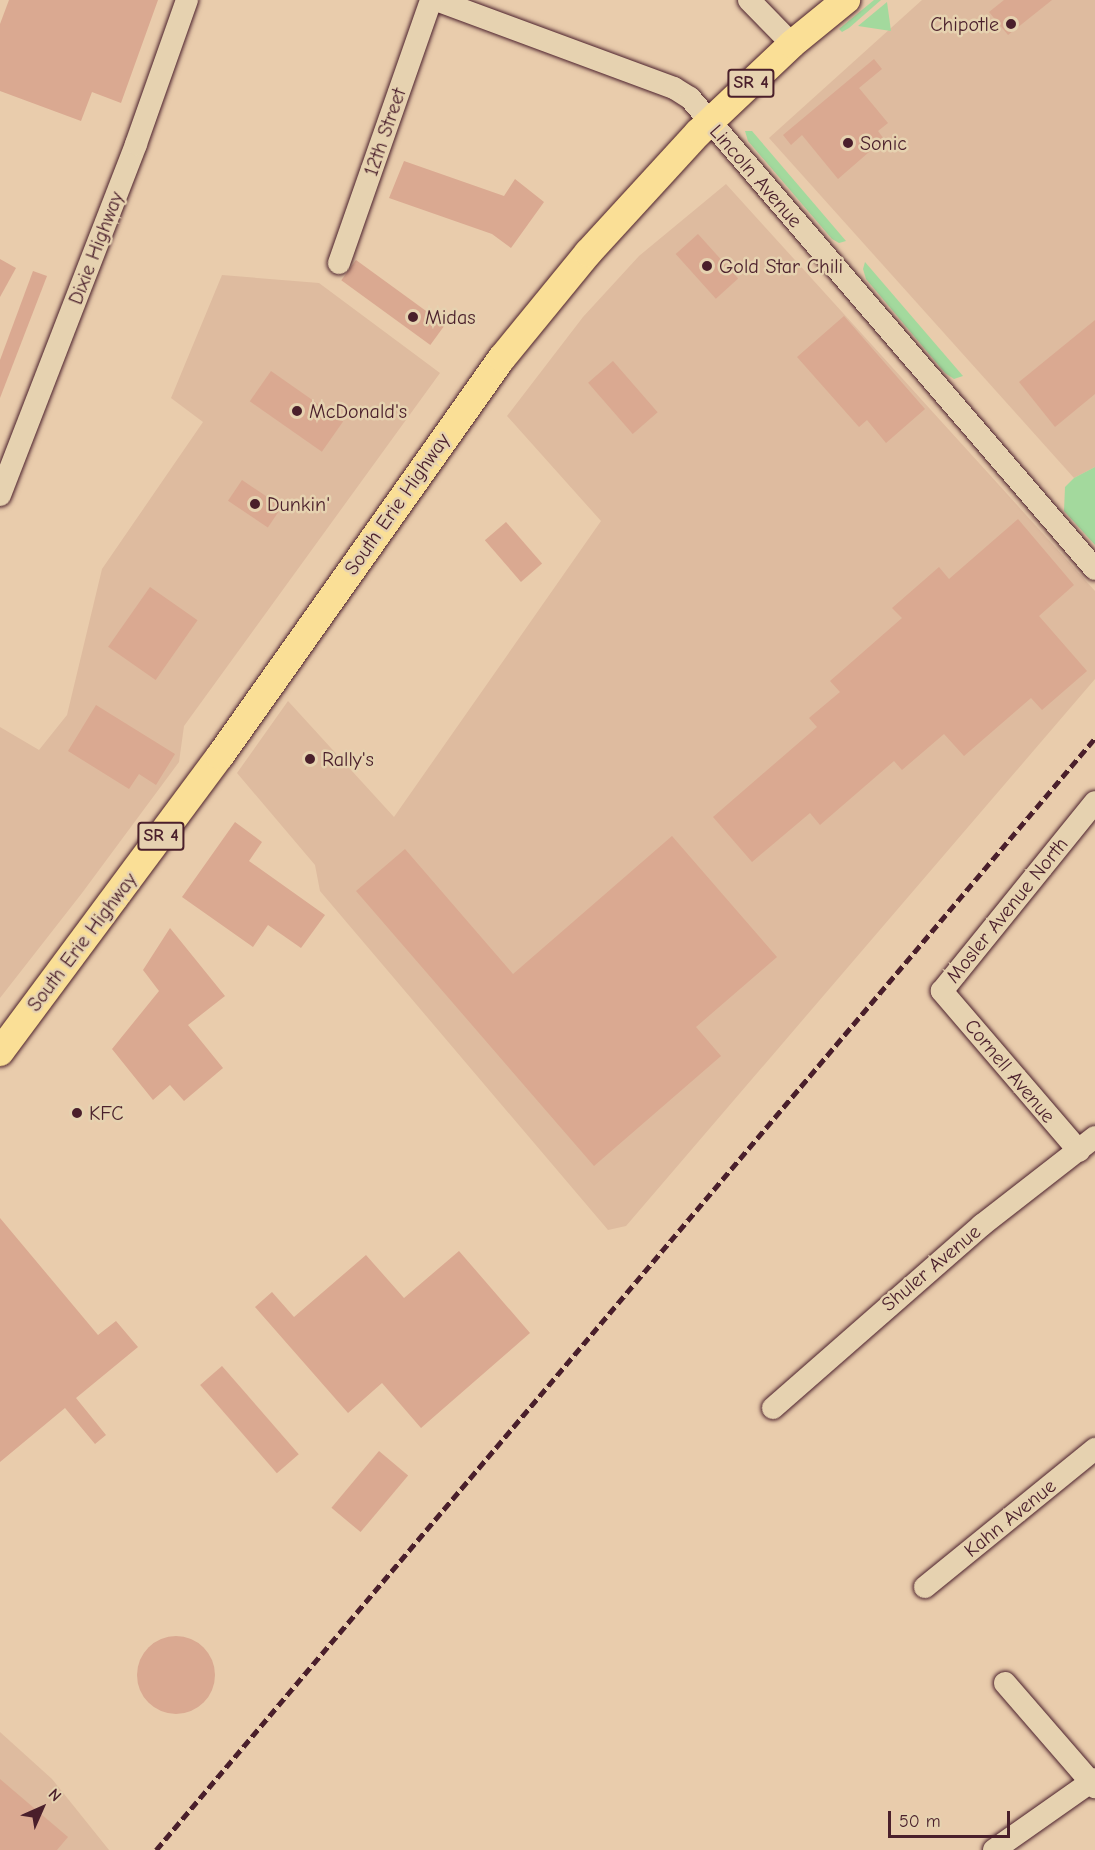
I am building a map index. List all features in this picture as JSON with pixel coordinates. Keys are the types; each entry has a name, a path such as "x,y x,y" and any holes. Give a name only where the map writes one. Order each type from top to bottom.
{"main road":[{"name":"South Erie Highway","path":"0,1052 220,756 486,378 604,236 710,122 792,44 846,0"}],"street":[{"name":"Dixie Highway","path":"0,495 136,144 187,0"},
{"name":"12th Street","path":"339,263 431,0"},
{"name":"Lincoln Avenue","path":"436,0 674,88 690,98 1095,569"},
{"path":"749,0 792,44"},
{"name":"Mosler Avenue North","path":"942,991 1095,802"},
{"name":"Cornell Avenue","path":"942,991 1087,1144"},
{"name":"Shuler Avenue","path":"773,1408 982,1225 1087,1144"},
{"name":"Kahn Avenue","path":"925,1587 1095,1449"},
{"path":"994,1850 1094,1783 1005,1683"}],"shaded area":[{"path":"922,0 1095,0 1095,467 1074,478 769,138"},
{"path":"726,184 1095,591 1095,679 626,1226 608,1230 320,891 315,865 237,773 288,701 394,817 601,521 507,416 583,317 639,256"},
{"path":"222,275 319,283 440,373 184,726 179,762 82,893 0,998 0,727 39,750 67,715 102,569 203,422 171,398"},
{"path":"0,1732 52,1779 109,1850 0,1850"}],"green space":[{"path":"874,0 881,0 849,28 842,32 839,29"},
{"path":"887,2 891,31 858,26"},
{"path":"745,131 752,131 846,241 839,243 832,239 748,141"},
{"path":"865,262 963,376 954,379 945,373 866,279 863,269"},
{"path":"1095,467 1095,545 1064,511 1065,487 1074,478"}],"building":[{"path":"9,0 158,0 121,103 92,92 81,121 0,91 0,24"},
{"name":"Chipotle","path":"1004,0 1052,0 1008,35 989,12"},
{"path":"874,59 882,69 859,88 888,123 878,131 884,139 838,179 802,135 791,145 783,135"},
{"path":"404,161 504,196 515,179 544,202 511,248 492,234 389,198"},
{"name":"Gold Star Chili","path":"698,234 738,279 716,299 676,254"},
{"path":"0,259 16,268 0,297"},
{"path":"356,260 445,325 430,345 341,280"},
{"path":"33,271 47,276 0,398 0,360"},
{"path":"844,316 925,409 886,443 867,420 859,427 797,357"},
{"path":"1095,320 1095,394 1055,427 1019,382"},
{"path":"613,361 658,412 633,434 588,383"},
{"name":"McDonald's","path":"271,371 343,421 322,452 250,401"},
{"name":"Dunkin'","path":"242,480 282,507 268,528 228,501"},
{"path":"1018,519 1074,585 1039,616 1087,671 1042,710 1031,698 964,756 944,734 902,770 894,761 820,825 810,813 752,862 713,817 817,727 809,718 840,692 830,681 902,618 892,608 939,567 949,579"},
{"path":"506,522 542,564 521,582 485,540"},
{"path":"150,587 198,620 156,680 108,647"},
{"path":"96,705 175,754 156,785 139,774 129,789 68,751"},
{"path":"235,822 262,842 249,861 325,915 301,948 268,925 253,947 182,897"},
{"path":"672,836 777,957 696,1027 721,1056 594,1166 356,891 405,849 513,974"},
{"path":"170,928 225,996 188,1025 223,1068 184,1101 170,1085 153,1100 112,1049 159,991 143,970"},
{"path":"0,1218 98,1335 116,1321 138,1347 76,1398 106,1435 95,1444 65,1408 0,1462"},
{"path":"459,1251 530,1333 421,1428 382,1383 348,1413 255,1307 272,1292 294,1317 366,1255 404,1298"},
{"path":"222,1366 299,1454 277,1473 200,1385"},
{"path":"379,1451 408,1475 361,1532 331,1508"},
{"path":"176,1636 191,1639 204,1647 212,1660 215,1675 212,1690 204,1703 191,1711 176,1714 161,1711 148,1703 140,1690 137,1675 140,1660 148,1647 161,1639"},
{"path":"0,1779 68,1837 57,1850 0,1850"}],"railway":[{"path":"156,1850 1095,738"}],"place":[{"name":"Chipotle","path":"1011,24"},
{"name":"Sonic","path":"848,143"},
{"name":"Gold Star Chili","path":"707,266"},
{"name":"Midas","path":"413,317"},
{"name":"McDonald's","path":"297,411"},
{"name":"Dunkin'","path":"255,504"},
{"name":"Rally's","path":"310,759"},
{"name":"KFC","path":"77,1113"}]}
